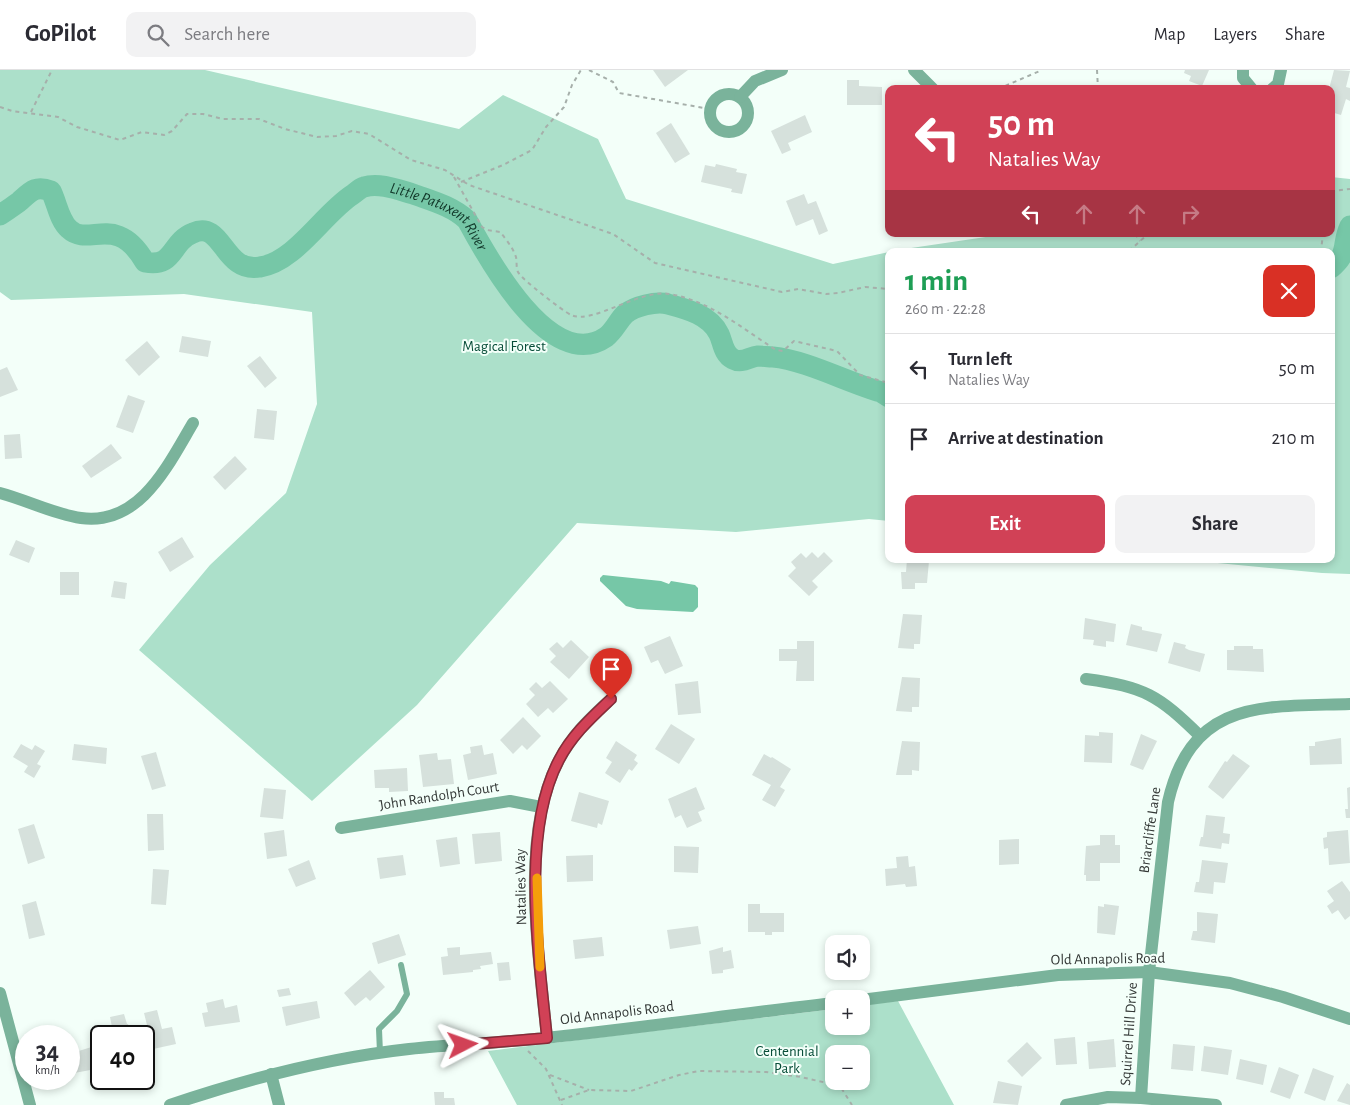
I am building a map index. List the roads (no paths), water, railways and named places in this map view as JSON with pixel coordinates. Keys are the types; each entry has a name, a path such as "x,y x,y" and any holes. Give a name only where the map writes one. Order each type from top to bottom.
{"street":[{"path":"740,97 755,81 782,70"},
{"path":"914,70 929,85"},
{"path":"1243,70 1243,78 1249,85"},
{"path":"1277,85 1281,70"},
{"path":"725,94 740,97 746,104 749,112 744,127 737,132 728,133 719,130 713,124 710,109 716,99 725,94"},
{"path":"0,493 81,518 98,518 115,514 144,496 160,478 193,423"},
{"path":"1086,679 1119,684 1155,696 1169,706 1200,736"},
{"name":"Natalies Way","path":"547,1038 537,905 536,844 541,807 559,759 586,722 611,699"},
{"name":"Briarcliffe Lane","path":"1149,972 1168,802 1174,778 1185,754 1200,736 1216,724 1251,710 1271,707 1350,704"},
{"name":"John Randolph Court","path":"341,828 510,801 541,807"},
{"name":"Old Annapolis Road","path":"870,999 1058,975 1149,972 1230,983 1283,997 1350,1019"},
{"name":"Squirrel Hill Drive","path":"1141,1098 1149,972"},
{"path":"0,993 30,1105"},
{"name":"Old Annapolis Road","path":"170,1105 223,1087 271,1074 380,1053 547,1038 825,1004"},
{"path":"271,1074 279,1105"},
{"path":"1066,1105 1108,1097 1216,1105"}],"lane":[{"path":"380,1053 378,1028 397,1011 407,994 401,965"}],"waterway":[{"name":"Little Patuxent River","path":"0,215 34,190 46,189 51,191 60,216 69,229 77,234 104,234 124,238 134,247 145,262 155,263 162,261 186,237 203,231 211,233 218,239 230,256 238,263 248,267 260,267 273,263 297,247 341,203 361,188 376,185 389,187 442,204 467,220 489,259 523,307 543,326 564,340 585,344 606,337 625,314 640,307 663,303 704,317 715,327 727,354 733,359 742,361 758,356 799,362 885,394"},
{"name":"Little Patuxent River","path":"1335,264 1343,253 1350,226"}],"park label":[{"name":"Magical Forest","path":"504,346"},
{"name":"Centennial Park","path":"787,1060"}]}
